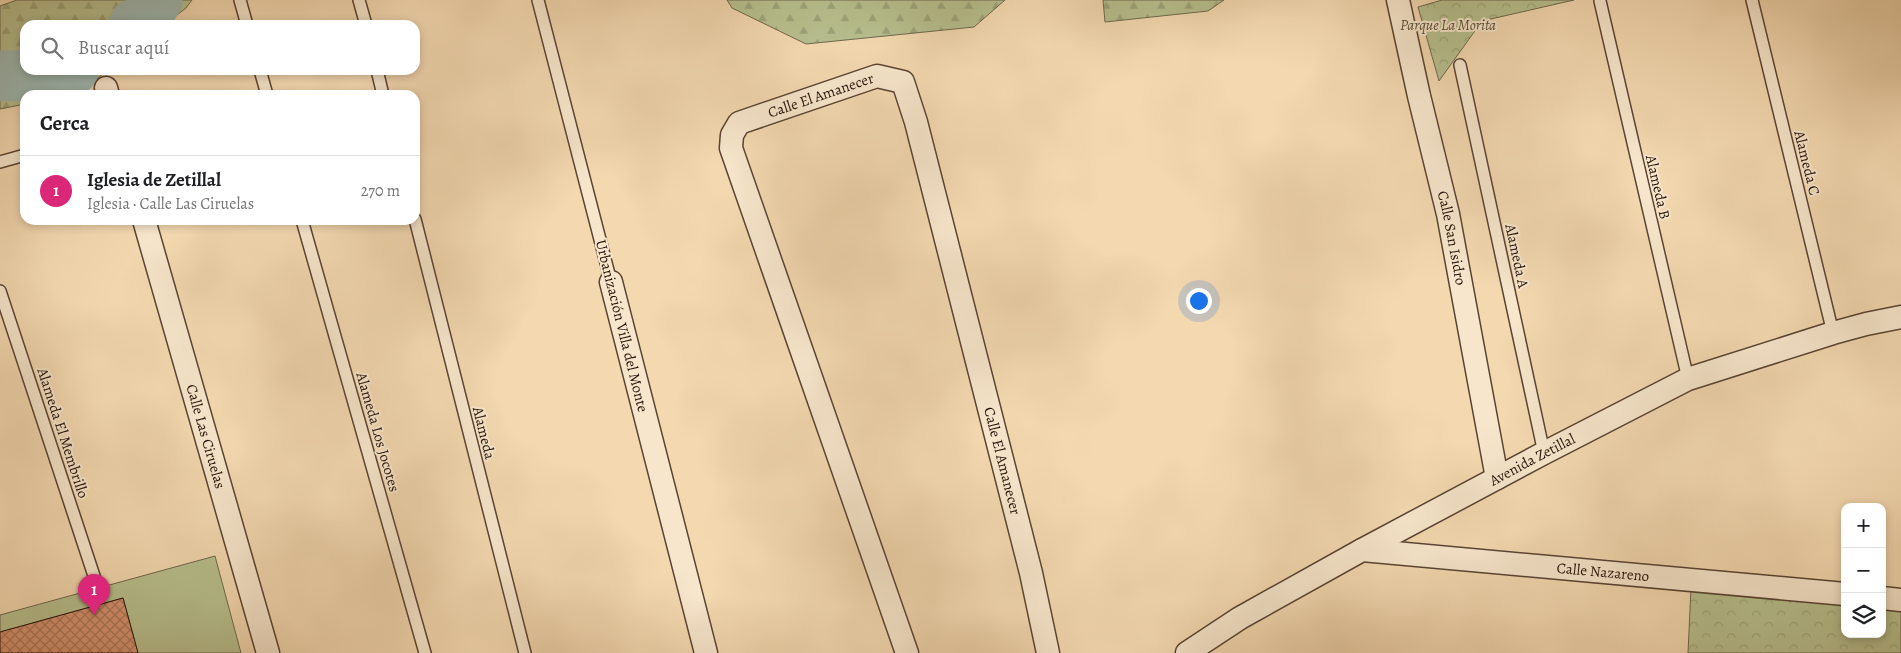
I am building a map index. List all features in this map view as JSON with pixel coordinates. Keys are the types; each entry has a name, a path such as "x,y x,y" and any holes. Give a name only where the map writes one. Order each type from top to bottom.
{"street":[{"name":"Calle San Isidro","path":"1398,0 1448,214 1497,478"},
{"name":"Calle El Amanecer","path":"907,653 731,148 732,135 739,123 877,76 903,82 916,122 1028,564 1048,653"},
{"name":"Calle Las Ciruelas","path":"145,225 268,653"},
{"name":"Urbanización Villa del Monte","path":"611,282 706,653"},
{"name":"Avenida Zetillal","path":"1187,653 1240,618 1362,550 1688,379 1833,333 1901,317"},
{"name":"Calle Nazareno","path":"1362,550 1841,594"},
{"path":"1886,598 1901,600"}],"lane":[{"path":"240,0 246,20"},
{"path":"359,0 365,20"},
{"name":"Urbanización Villa del Monte","path":"538,0 611,282"},
{"name":"Alameda C","path":"1752,0 1833,333"},
{"name":"Alameda B","path":"1600,1 1688,379"},
{"name":"Alameda A","path":"1460,65 1544,453"},
{"path":"261,75 266,90"},
{"path":"378,75 383,90"},
{"path":"0,162 20,156"},
{"name":"Alameda Los Jocotes","path":"303,225 425,653"},
{"name":"Alameda","path":"416,225 525,653"},
{"name":"Alameda El Membrillo","path":"0,291 97,585"}],"green space":[{"path":"17,0 192,0 186,8 170,20 20,20 20,75 102,75 83,90 20,90 20,105 0,109 0,6"},
{"path":"727,0 1005,0 974,27 806,44 732,8"},
{"path":"1103,0 1224,0 1208,11 1105,22"},
{"name":"Parque La Morita","path":"1442,0 1574,0 1482,21 1439,81 1418,7"},
{"path":"215,556 241,653 138,653 123,598 0,632 0,615"},
{"path":"1691,587 1841,603 1841,638 1886,638 1886,607 1901,609 1901,653 1688,653"}],"building":[{"path":"123,598 138,653 0,653 0,632"}],"waterway":[{"path":"142,20 146,17 157,0"},
{"path":"0,76 66,75"}],"place":[{"name":"Iglesia de Zetillal","path":"94,615"}]}
